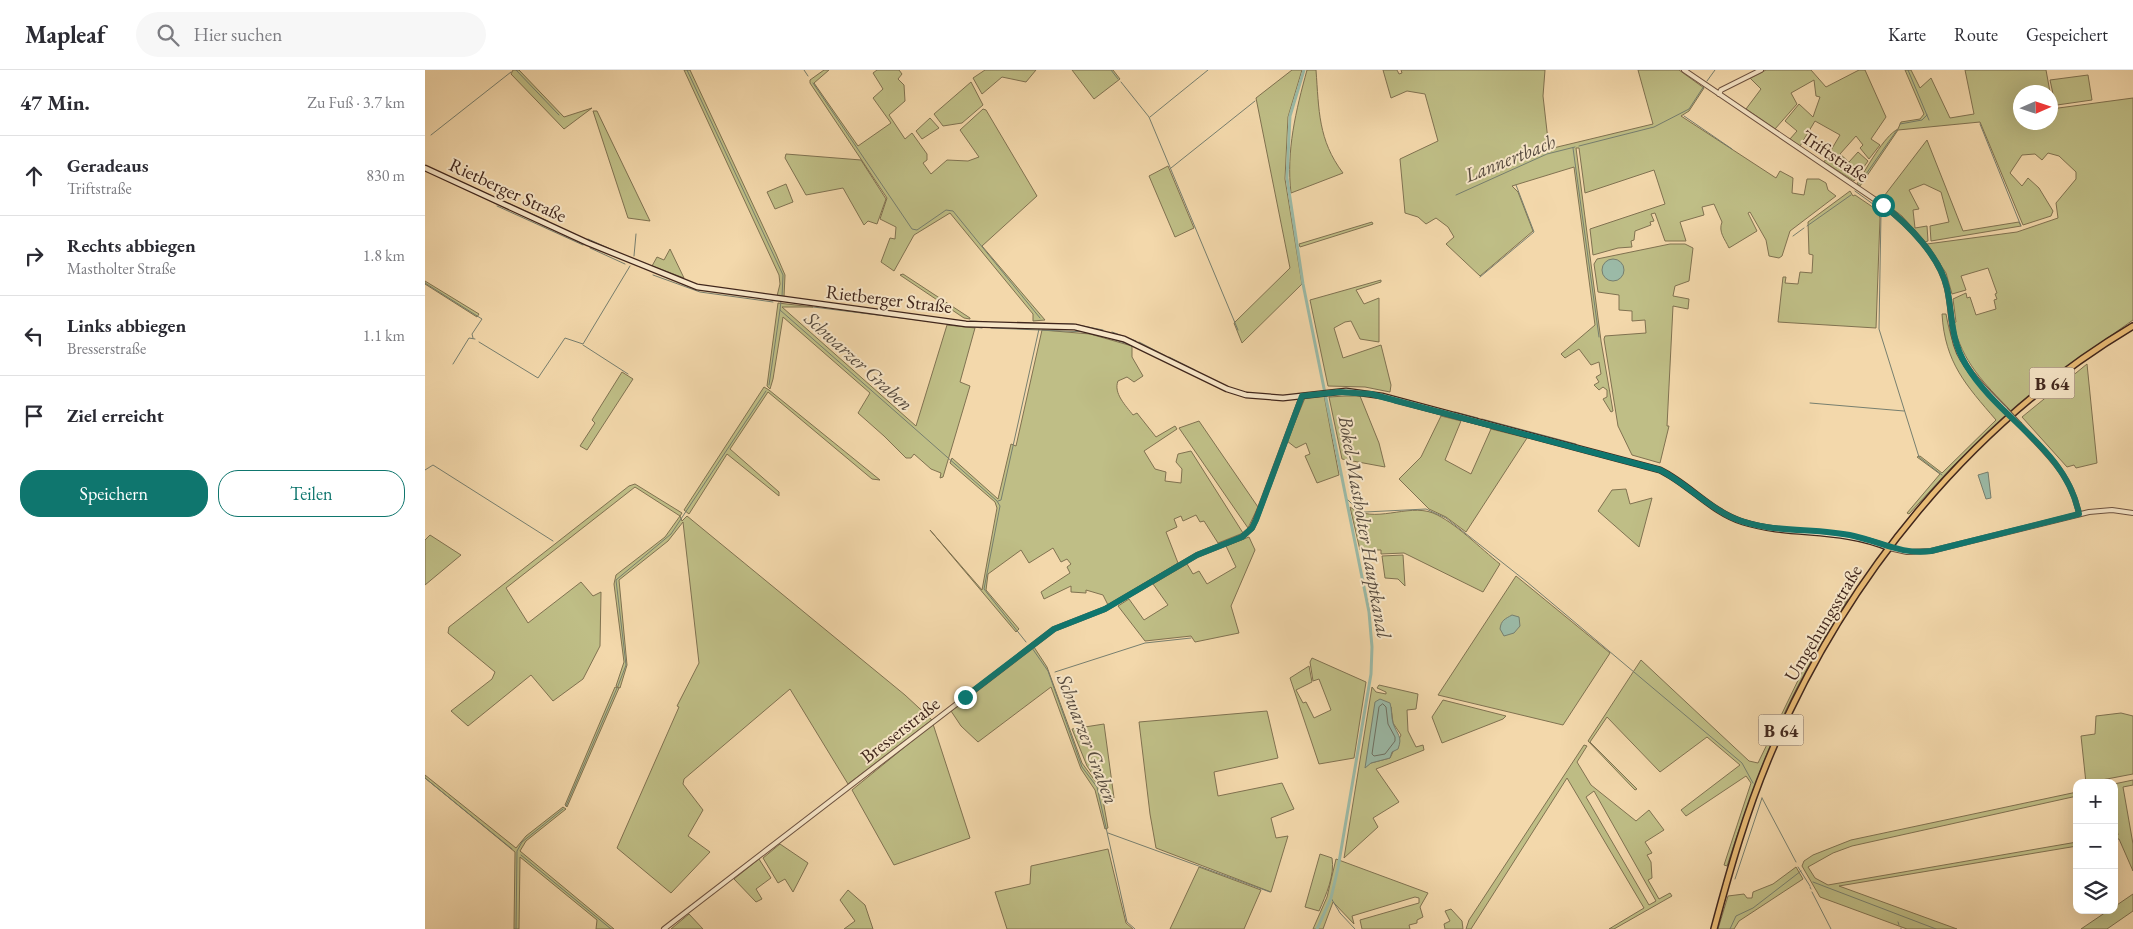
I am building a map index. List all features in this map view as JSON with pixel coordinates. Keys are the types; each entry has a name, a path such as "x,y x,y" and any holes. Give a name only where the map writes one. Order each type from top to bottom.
{"main road":[{"name":"Rietberger Straße","path":"425,168 588,243 697,288 966,324 1051,326 1091,330 1137,344 1238,392 1267,398 1330,392 1359,392 1376,395 1635,462 1671,476 1718,510 1743,522 1764,527 1854,536 1889,548"},
{"name":"Umgehungsstraße","path":"1714,929 1725,887 1756,790 1788,714 1809,672 1840,618 1889,548 1940,486 1992,434 2074,366 2133,326"}],"street":[{"name":"Triftstraße","path":"1684,70 1883,205 1911,229 1935,262 1945,281 1951,327 1960,355 1974,377 2063,471 2074,493 2079,514"},
{"path":"1719,94 1761,70"},
{"name":"Bresserstraße","path":"664,929 1062,624 1105,609 1197,555 1247,533 1256,520 1302,396"},
{"path":"1889,548 1907,552 1931,551 2079,514 2104,510 2133,513"}],"shaded area":[{"path":"513,70 519,70 564,117 592,108 564,129 511,74"},
{"path":"684,70 690,70 776,254 785,275 784,297 777,296 780,284 779,275"},
{"path":"824,70 829,70 814,83 858,146 891,123 873,98 883,89 873,73 877,70 899,70 902,74 898,79 904,85 905,101 889,115 905,139 912,133 927,154 927,160 923,163 931,174 947,160 968,161 979,157 960,130 983,109 986,110 1037,196 982,246 1045,320 1033,321 1033,314 950,213 914,235 894,271 881,262 890,238 895,239 896,227 880,219 887,198 810,83 810,80"},
{"path":"985,70 1036,70 1026,82 1002,77 982,94 973,78"},
{"path":"1072,70 1113,70 1120,79 1094,99"},
{"path":"1292,70 1302,70 1288,117 1285,179 1302,284 1242,343 1234,323 1290,268 1256,98"},
{"path":"1307,70 1316,70 1319,111 1324,136 1335,161 1343,173 1291,193 1291,146 1299,100"},
{"path":"1383,70 1397,70 1399,74 1402,73 1401,70 1545,70 1543,96 1549,149 1653,124 1638,70 1679,70 1704,88 1689,111 1681,116 1776,178 1780,171 1793,178 1792,193 1804,195 1807,179 1819,179 1826,183 1828,190 1836,196 1790,231 1782,256 1779,258 1769,256 1766,240 1750,212 1748,213 1757,231 1729,248 1721,232 1722,222 1714,204 1702,207 1704,215 1680,222 1686,241 1665,241 1655,213 1651,214 1654,221 1650,222 1651,225 1635,231 1634,240 1631,241 1632,247 1618,248 1593,255 1590,229 1665,204 1654,170 1585,193 1579,148 1576,148 1601,341 1613,411 1611,412 1603,399 1607,397 1607,390 1603,387 1599,390 1594,385 1599,382 1596,377 1601,374 1599,362 1591,365 1579,349 1565,358 1561,354 1595,325 1574,167 1512,186 1518,192 1533,231 1480,276 1446,244 1454,237 1448,227 1436,218 1426,224 1418,217 1405,213 1400,159 1438,141 1425,94 1407,91 1391,98"},
{"path":"1766,70 1811,70 1826,87 1859,70 1865,70 1886,117 1871,139 1880,145 1869,159 1860,148 1863,145 1856,136 1840,154 1849,162 1858,152 1868,161 1854,181 1824,162 1840,135 1815,121 1800,146 1790,139 1797,131 1785,121 1799,104 1813,117 1820,97 1816,96 1814,80 1791,93 1797,104 1775,129 1746,109 1761,89 1750,78"},
{"path":"1905,70 1911,70 1920,88 1931,78 1950,118 1974,114 1965,70 2046,70 2049,85 2013,85 2013,130 2058,130 2058,108 2133,98 2133,320 2048,380 2011,411 1983,381 1968,361 1962,350 1953,323 1956,322 1953,299 1966,293 1967,298 1970,297 1976,315 1996,309 1994,300 1997,299 1995,294 1997,293 1988,268 1961,276 1966,290 1952,294 1946,273 1927,244 2017,232 2058,218 2056,203 2076,179 2076,172 2059,156 2048,153 2042,160 2035,154 2022,155 2010,173 2022,186 2028,178 2039,188 2053,211 2051,216 2023,225 1980,122 1898,130 1860,186 1857,184 1881,146 1898,129 1901,122 1920,119 1924,114"},
{"path":"2088,75 2092,100 2058,105 2058,85 2051,85 2050,80"},
{"path":"971,82 983,105 962,123 943,126 934,114"},
{"path":"593,111 597,111 650,221 628,218"},
{"path":"930,118 939,128 922,139 916,131"},
{"path":"1927,140 1963,231 2019,222 2021,226 1931,241 1930,226 1949,222 1941,192 1924,184 1909,190 1919,209 1913,210 1915,228 1927,226 1928,241 1925,242 1902,216 1881,200"},
{"path":"786,154 861,160 886,199 877,224 868,221 864,225 843,188 806,195 785,158"},
{"path":"1168,166 1194,228 1175,237 1149,176"},
{"path":"786,184 793,202 775,209 767,192"},
{"path":"1850,191 1853,196 1855,195 1877,210 1880,218 1876,328 1778,322 1783,277 1786,277 1785,283 1798,284 1800,272 1812,273 1813,255 1809,254 1808,222"},
{"path":"1372,222 1373,224 1300,247 1299,244"},
{"path":"1670,244 1685,244 1693,248 1689,281 1675,286 1673,296 1689,299 1688,309 1673,306 1667,426 1669,426 1660,463 1632,455 1618,426 1604,339 1605,336 1646,333 1645,320 1632,321 1632,311 1619,310 1619,295 1598,292 1594,264 1597,259"},
{"path":"670,249 684,278 652,266 657,257 664,260"},
{"path":"903,274 970,319 964,318 900,275"},
{"path":"1381,280 1381,282 1356,290 1364,304 1379,298 1379,342 1360,339 1351,321 1334,328 1343,358 1381,345 1391,385 1390,392 1365,387 1328,386 1310,300"},
{"path":"425,281 479,314 477,317 425,284"},
{"path":"778,303 813,307 782,307 916,426 947,325 975,328 960,382 970,386 943,477 940,478 941,473 931,469 914,454 911,458 906,458 858,413 870,393 783,317 773,379 770,389 767,386"},
{"path":"1942,314 1946,314 1954,346 1960,359 1974,381 2006,415 1951,468 1909,514 1907,513 1940,474 1917,457 1920,456 1942,473 1996,420 1975,396 1952,360 1947,346"},
{"path":"1042,330 1090,334 1132,346 1132,357 1143,376 1134,382 1127,377 1118,381 1117,390 1121,399 1133,415 1137,413 1156,437 1175,426 1177,429 1144,451 1155,469 1166,472 1165,481 1181,483 1182,469 1176,462 1178,454 1191,451 1243,533 1218,543 1204,521 1200,522 1196,515 1183,521 1181,516 1174,519 1177,527 1166,532 1178,563 1108,605 1103,595 1086,590 1086,593 1071,592 1071,586 1044,599 1041,592 1070,573 1067,567 1071,564 1067,559 1061,562 1053,548 1029,563 1021,550 988,574 986,590 1019,629 1016,632 930,530 982,590 997,508 995,502 950,463 952,458 998,499 1011,444 1016,446"},
{"path":"2087,364 2097,463 2076,468 2074,465 2067,467 2022,417"},
{"path":"622,372 633,379 587,450 580,446 595,423 592,420"},
{"path":"764,387 880,480 872,479 768,392 730,449 779,492 779,496 727,454 689,514 684,510"},
{"path":"1324,395 1339,475 1317,483 1305,456 1310,454 1306,443 1296,448 1287,441 1305,398"},
{"path":"1360,396 1379,443 1385,467 1342,459 1329,397"},
{"path":"1441,416 1461,421 1445,460 1471,474 1491,429 1527,438 1466,532 1446,517 1429,509 1399,479 1421,457"},
{"path":"1199,421 1258,507 1248,528 1179,428"},
{"path":"635,484 682,513 680,516 635,487 506,588 528,623 581,582 593,596 601,592 600,646 583,679 553,701 531,675 468,726 451,711 492,679 495,672 448,633 449,627 629,486"},
{"path":"1626,489 1630,504 1652,498 1639,547 1598,511 1612,490"},
{"path":"1350,507 1359,512 1369,514 1412,510 1433,513 1459,529 1500,564 1483,592 1404,553 1381,554 1381,550 1360,550"},
{"path":"680,516 682,521 687,516 905,695 932,720 848,784 790,689 684,779 683,784 703,810 688,836 710,852 671,893 617,848 679,707 677,706 699,663 683,522 668,541 619,580 627,665 620,688 616,686 624,662 614,584 616,575 665,537"},
{"path":"430,535 461,555 425,585 425,540"},
{"path":"1249,537 1255,550 1231,606 1239,633 1195,642 1191,636 1145,641 1118,606 1129,599 1144,620 1168,605 1153,584 1187,564 1193,574 1199,571 1207,584 1236,567 1226,546"},
{"path":"1403,555 1405,586 1398,579 1385,578 1382,556"},
{"path":"1516,576 1610,653 1563,725 1438,695"},
{"path":"1846,598 1848,599 1792,697 1754,788 1727,866 1724,865 1751,783 1746,776 1686,816 1681,810 1740,765 1707,737 1660,772 1607,717 1590,742 1637,789 1635,790 1588,741 1641,660 1749,761 1758,763 1803,670"},
{"path":"1034,647 1047,667 1082,763 1101,789 1108,828 1105,829 1095,790 1081,769 1051,687 978,742 961,726 951,711"},
{"path":"1312,658 1366,682 1354,758 1319,764 1290,678 1309,666 1312,682 1296,690 1303,703 1306,702 1314,718 1331,710 1319,679 1313,681 1310,662"},
{"path":"1379,685 1418,694 1416,709 1407,710 1408,731 1416,747 1423,745 1424,750 1376,769 1399,802 1373,818 1378,827 1344,858 1372,687 1376,692 1386,694 1386,692 1377,688","holes":["1391,707 1393,723 1401,735 1390,758 1371,763"]},
{"path":"615,687 619,688 567,807 565,805"},
{"path":"1443,700 1506,716 1503,719 1442,743 1432,717"},
{"path":"1267,711 1278,758 1214,772 1218,796 1282,783 1294,809 1271,818 1276,838 1288,836 1271,892 1156,848 1139,722"},
{"path":"2121,713 2133,716 2133,774 2107,779 2086,779 2081,736 2095,734 2096,716"},
{"path":"933,724 970,838 894,865 852,790"},
{"path":"1104,724 1114,798 1105,800 1103,789 1087,766 1072,729"},
{"path":"1584,745 1587,746 1577,762 1591,785 1636,821 1649,810 1664,830 1645,842 1652,853 1647,855 1651,862 1652,878 1648,880 1659,899 1670,893 1672,896 1614,929 1609,929 1644,908 1567,778 1471,929 1466,929 1469,920","holes":["1594,791 1656,901 1649,905 1586,797"]},
{"path":"425,775 516,848 526,836 563,807 566,809 526,841 520,851 614,929 596,929 597,920 520,857 519,929 514,929 515,852 425,778"},
{"path":"2133,780 2133,785 2123,787 2133,844 2133,871 2118,839 2118,783"},
{"path":"2073,793 2073,797 1852,846 1833,853 1808,867 1815,878 1828,885 2073,843 2073,847 1839,886 1957,929 1907,929 1820,897 1802,866 1804,861 1813,855 1851,840"},
{"path":"780,844 808,863 793,892 785,879 778,883 763,858"},
{"path":"1108,849 1126,923 1133,929 1007,929 995,892 1030,884 1031,866"},
{"path":"1320,854 1332,858 1333,865 1329,885 1319,911 1305,907"},
{"path":"759,859 771,878 756,889 762,899 756,902 734,879"},
{"path":"1336,859 1428,893 1420,907 1423,917 1417,920 1417,923 1409,925 1410,929 1362,929 1360,920 1419,903 1419,898 1415,897 1352,916 1354,924 1333,902 1323,929 1313,929 1327,897"},
{"path":"1199,867 1261,890 1244,929 1170,929"},
{"path":"1796,867 1803,879 1739,921 1734,929 1718,929 1728,896 1744,894 1747,898 1752,898 1753,892 1773,884"},
{"path":"848,890 865,905 873,929 844,929 855,921 840,900"},
{"path":"2133,894 2133,911 2107,929 2081,929 2103,914 2118,914 2118,904"},
{"path":"1451,909 1462,921 1463,929 1445,929 1444,924 1450,921 1445,911"},
{"path":"689,914 703,929 671,929"}],"water":[{"path":"1613,259 1621,262 1624,270 1621,278 1613,281 1605,278 1602,270 1605,262"},
{"path":"1988,472 1991,498 1986,499 1978,475"},
{"path":"1512,615 1519,617 1520,626 1514,633 1504,636 1500,629 1501,624"},
{"path":"1380,699 1390,703 1393,723 1400,738 1399,745 1398,749 1392,752 1390,758 1371,763 1365,768 1375,702"}],"waterway":[{"path":"516,70 559,115"},
{"name":"Schwarzer Graben","path":"687,70 783,275 782,297"},
{"path":"804,70 808,76"},
{"path":"1111,70 1118,79"},
{"path":"1150,117 1208,70"},
{"name":"Bokel-Mastholter Hauptkanal","path":"1304,70 1290,116 1287,178 1303,284 1369,612 1372,647 1371,674 1338,868 1331,898 1317,929"},
{"name":"Lannertbach","path":"1707,81 1715,70"},
{"path":"1908,70 1929,120"},
{"path":"431,135 511,72"},
{"path":"1121,82 1149,117 1238,330"},
{"path":"813,83 912,229 917,230 946,210 953,211 1040,318"},
{"name":"Lannertbach","path":"1579,146 1654,127 1689,109 1704,86"},
{"path":"1171,168 1255,101"},
{"path":"1900,124 1922,120 1927,115"},
{"path":"1684,116 1732,149"},
{"path":"1980,124 2021,226"},
{"path":"1859,184 1897,130"},
{"name":"Lannertbach","path":"1456,195 1547,154 1575,147"},
{"path":"1573,148 1599,337"},
{"path":"438,172 548,221"},
{"path":"1480,277 1534,232 1516,185"},
{"path":"1855,191 1877,207 1881,213 1879,329 1919,457 1942,475"},
{"path":"1807,226 1851,195"},
{"path":"497,206 583,245"},
{"path":"1793,236 1804,228"},
{"path":"634,256 636,234"},
{"path":"588,239 624,255"},
{"path":"590,248 625,264"},
{"path":"479,342 538,378 565,338 583,344 630,266"},
{"path":"653,275 700,292 773,302"},
{"path":"425,283 482,319 472,334 473,338"},
{"name":"Schwarzer Graben","path":"781,301 780,310 997,501 1000,506 984,589 1026,642"},
{"path":"813,307 982,328"},
{"path":"769,385 780,310"},
{"path":"970,321 987,322"},
{"path":"1019,323 1073,324 1103,330"},
{"path":"991,328 1088,332"},
{"path":"998,501 1001,500 1039,329"},
{"path":"1112,332 1136,341"},
{"path":"1106,337 1131,345"},
{"path":"453,364 469,338 475,339"},
{"path":"1139,342 1166,356"},
{"path":"583,345 628,374"},
{"path":"1139,349 1211,384"},
{"path":"1169,357 1195,370"},
{"path":"1198,372 1208,377"},
{"path":"618,686 626,665 616,580 671,534 766,391"},
{"path":"1396,397 1452,412"},
{"path":"1394,403 1526,437"},
{"path":"1810,403 1904,411"},
{"path":"1455,412 1478,418"},
{"path":"1482,419 1576,444"},
{"path":"425,470 433,465 553,541"},
{"path":"1347,499 1357,509 1365,512 1426,509 1446,518 1527,582 1742,763 1753,783"},
{"path":"1055,672 1145,643 1191,638"},
{"name":"Schwarzer Graben","path":"1032,648 1048,671 1082,767 1097,787 1127,922 1135,929"},
{"path":"566,806 617,688"},
{"path":"425,778 512,849"},
{"path":"1762,798 1796,862"},
{"path":"1735,879 1762,798"},
{"path":"516,929 517,851 522,842 563,809"},
{"path":"1108,833 1270,892"},
{"path":"521,855 611,929"},
{"path":"1798,867 1810,886"},
{"path":"1730,929 1736,916 1753,908 1801,871"},
{"path":"1813,882 1936,929"},
{"path":"1812,892 1831,929"},
{"path":"1331,898 1340,913 1355,929"}],"route":[{"path":"965,697 1062,624 1098,613 1197,555 1237,540 1247,533 1256,520 1302,396 1359,392 1382,396 1660,470 1682,482 1718,510 1743,522 1764,527 1845,534 1907,552 1931,551 2079,514 2069,481 2059,467 1981,385 1960,355 1951,327 1949,299 1941,272 1911,229 1883,205"}]}
